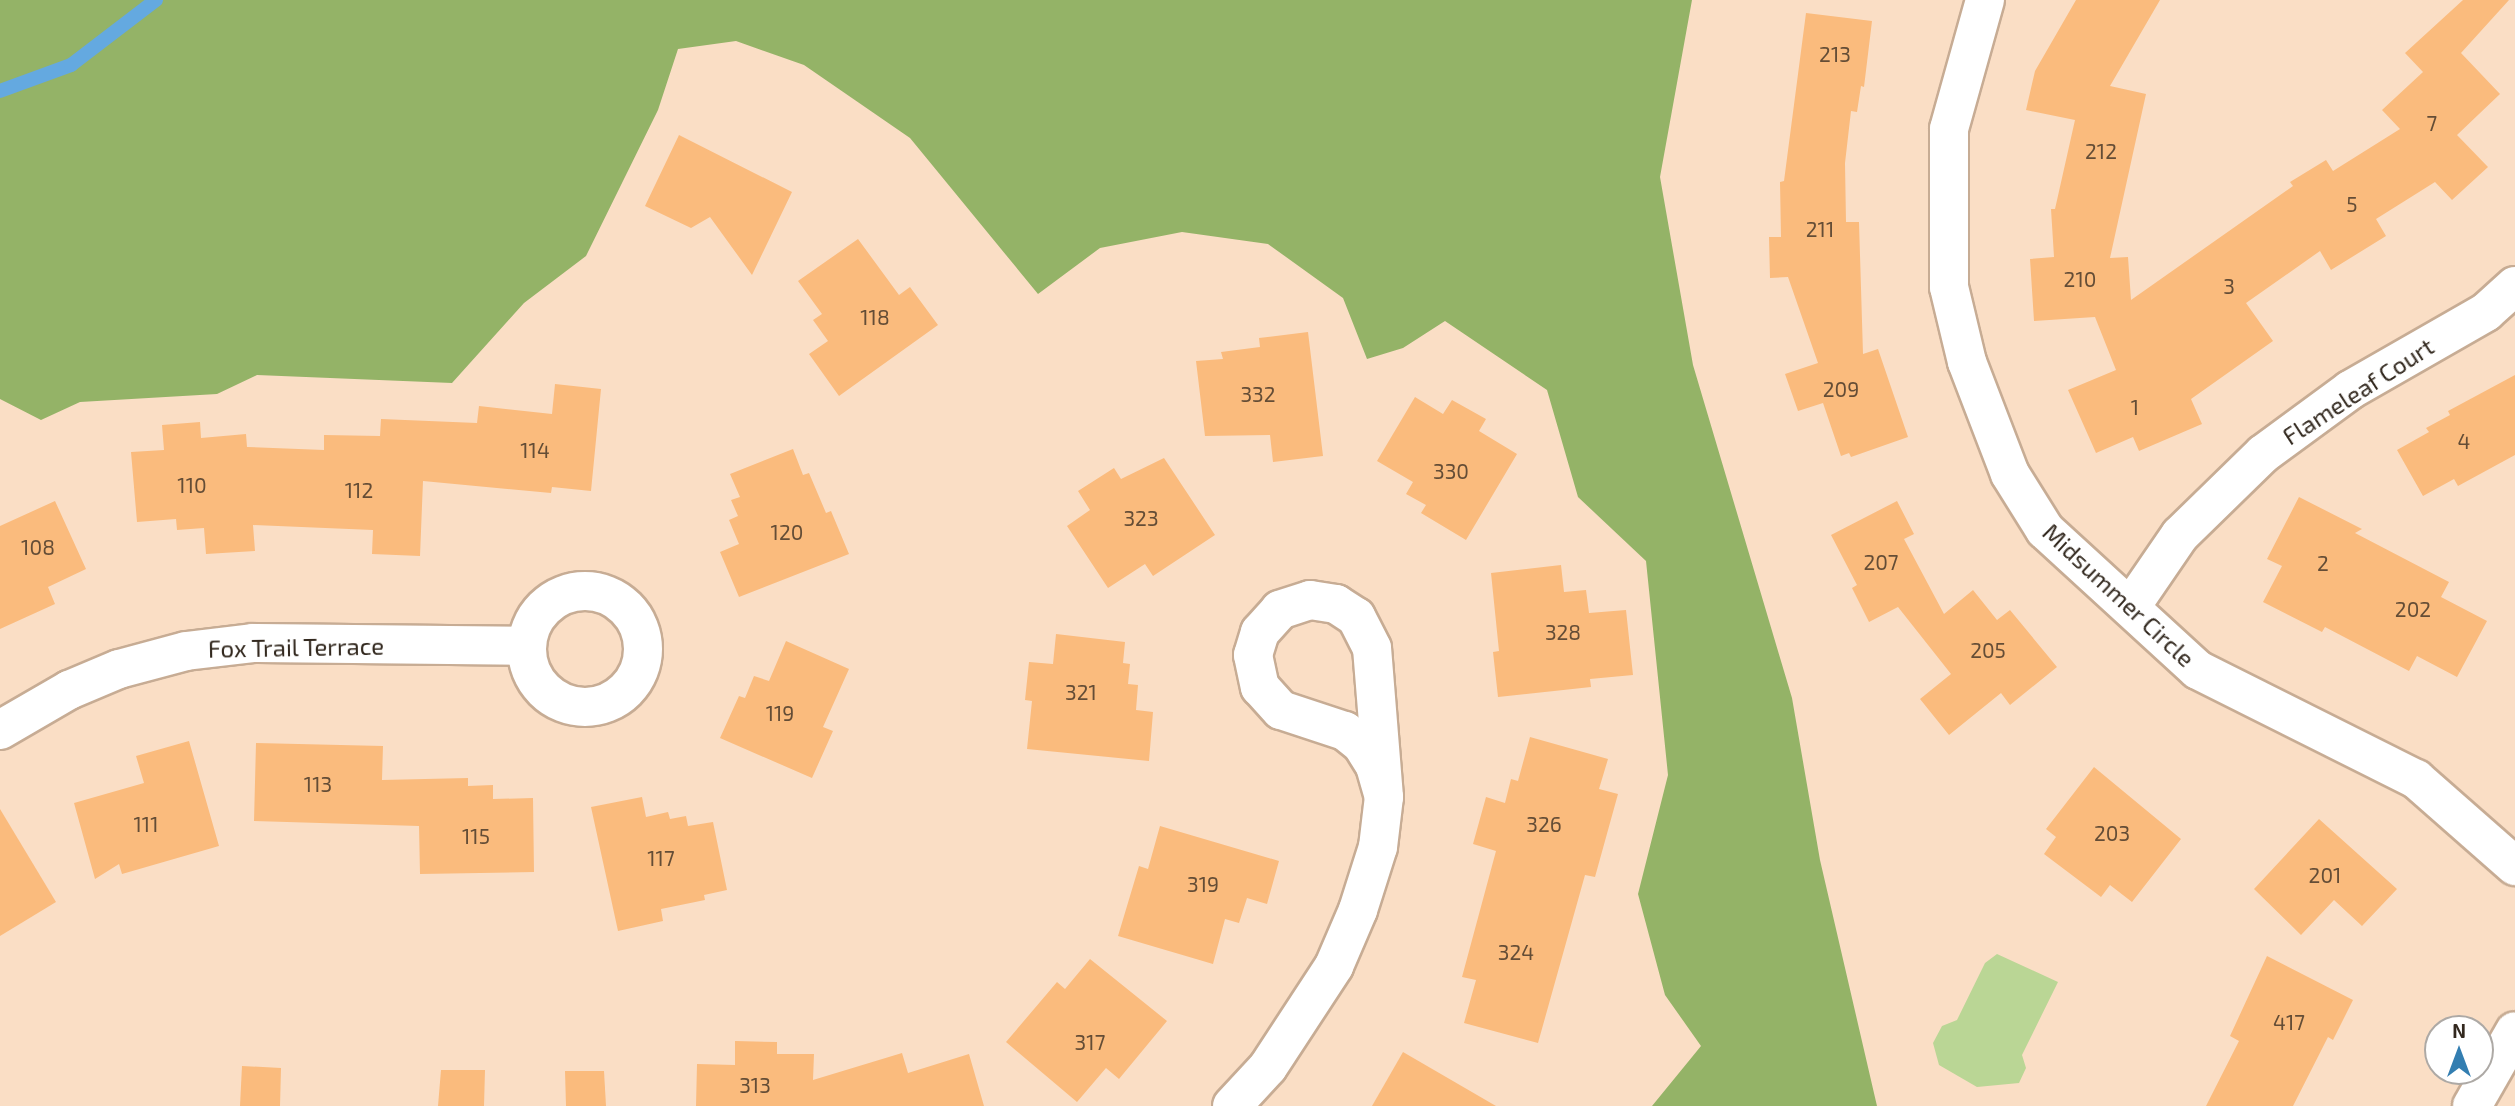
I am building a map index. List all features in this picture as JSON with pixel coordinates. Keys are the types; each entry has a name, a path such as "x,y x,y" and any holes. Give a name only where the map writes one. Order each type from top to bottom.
{"street":[{"name":"Midsummer Circle","path":"1985,0 1949,130 1949,287 1967,362 2010,474 2045,530 2132,605 2198,670 2416,779 2515,866"},
{"name":"Flameleaf Court","path":"2132,605 2180,535 2263,454 2350,390 2486,312 2515,286"},
{"path":"1232,1106 1268,1067 1334,966 1358,910 1378,847 1384,797 1372,648 1356,617 1336,604 1310,600 1280,610 1260,632 1254,655 1260,687 1281,710 1345,731 1362,745 1375,766 1384,797"},
{"name":"Fox Trail Terrace","path":"0,730 69,690 120,669 186,651 253,643 526,646"},
{"path":"2472,1106 2515,1031"}],"green space":[{"path":"0,0 1692,0 1660,177 1693,365 1792,698 1820,860 1877,1106 1652,1106 1701,1046 1665,995 1638,894 1668,775 1646,561 1578,497 1547,390 1445,321 1403,348 1367,359 1343,298 1268,244 1182,232 1100,248 1038,294 910,138 804,65 736,41 678,49 658,110 586,256 524,303 452,383 257,375 217,394 80,402 41,420 0,399"},
{"path":"1997,954 2058,982 2022,1055 2026,1068 2019,1083 1977,1087 1939,1065 1933,1043 1942,1026 1957,1020 1985,963"}],"building":[{"path":"2076,0 2160,0 2110,86 2146,94 2110,258 2128,257 2131,300 2293,186 2290,182 2326,160 2333,171 2400,129 2382,110 2423,72 2405,53 2463,0 2509,0 2461,53 2500,94 2457,135 2488,167 2452,200 2435,182 2376,219 2386,236 2331,270 2320,251 2246,303 2273,341 2191,399 2202,424 2139,451 2133,437 2096,453 2068,390 2116,370 2095,317 2034,321 2030,259 2054,257 2051,209 2055,209 2075,120 2026,110 2035,71"},
{"path":"1806,13 1872,21 1864,87 1861,86 1857,112 1851,111 1845,163 1846,222 1859,222 1863,354 1878,349 1908,437 1851,457 1849,453 1841,456 1823,403 1798,411 1785,374 1818,363 1788,277 1770,278 1769,237 1781,237 1780,182 1784,181"},
{"path":"679,135 792,192 752,275 710,217 691,228 645,206"},
{"path":"858,239 899,295 910,287 938,325 839,396 809,354 828,341 813,320 822,314 798,281"},
{"path":"1308,332 1323,456 1273,462 1270,435 1205,436 1196,361 1223,359 1221,352 1260,347 1259,338"},
{"path":"2515,375 2515,455 2458,486 2454,479 2423,496 2397,450 2429,432 2426,428 2450,415 2448,411"},
{"path":"555,384 601,389 591,491 552,487 551,493 423,481 420,556 372,554 373,530 253,525 255,551 206,554 204,528 177,530 176,519 137,522 131,452 164,450 162,425 200,422 201,438 246,434 247,447 324,450 324,435 380,436 381,419 477,423 479,406 552,414"},
{"path":"1415,397 1443,414 1452,400 1486,419 1479,431 1517,454 1466,540 1421,513 1426,505 1406,494 1413,482 1377,461"},
{"path":"793,449 803,475 809,473 826,513 831,511 849,554 739,597 720,552 739,544 729,520 738,516 731,500 740,497 730,474"},
{"path":"1164,458 1215,535 1153,576 1145,564 1108,588 1067,526 1090,510 1078,491 1114,468 1121,479"},
{"path":"2299,497 2362,529 2355,533 2449,582 2441,597 2487,621 2457,677 2417,656 2409,671 2325,627 2322,632 2263,602 2282,566 2267,559"},
{"path":"55,501 86,569 48,587 55,604 0,629 0,526"},
{"path":"1897,501 1914,534 1904,539 1944,614 1973,590 1997,620 2010,610 2057,667 2010,705 2001,693 1949,735 1920,699 1951,674 1898,607 1869,622 1852,588 1857,585 1831,535"},
{"path":"1561,565 1564,592 1586,590 1589,613 1626,610 1633,675 1590,679 1591,687 1498,697 1493,652 1499,651 1491,573"},
{"path":"1056,634 1125,642 1123,663 1130,664 1128,684 1138,685 1136,710 1153,712 1149,761 1027,749 1032,701 1025,700 1029,662 1053,664"},
{"path":"786,641 849,669 823,727 833,731 812,778 720,738 739,696 745,698 754,676 769,681"},
{"path":"1530,737 1608,759 1599,789 1618,794 1595,877 1585,875 1538,1043 1464,1023 1476,980 1462,977 1496,851 1473,844 1486,797 1505,803 1511,779 1518,781"},
{"path":"189,741 219,846 122,874 119,864 95,879 74,803 144,783 136,756"},
{"path":"256,743 383,746 382,780 468,778 468,786 493,785 493,799 533,798 534,872 420,874 419,826 254,821"},
{"path":"2094,767 2181,839 2132,902 2110,885 2101,897 2044,854 2056,837 2046,829"},
{"path":"642,797 646,817 668,812 670,819 686,816 688,826 713,822 727,890 704,895 705,900 661,909 663,921 618,931 591,807"},
{"path":"0,809 56,902 0,936"},
{"path":"2319,819 2397,889 2362,926 2334,900 2301,935 2254,889"},
{"path":"1160,826 1279,861 1267,904 1247,898 1239,923 1225,919 1213,964 1118,936 1139,866 1148,869"},
{"path":"2267,956 2353,1000 2333,1040 2328,1037 2293,1106 2206,1106 2239,1041 2230,1036"},
{"path":"1090,959 1167,1021 1119,1079 1106,1068 1077,1102 1006,1042 1057,982 1065,989"},
{"path":"735,1041 777,1042 777,1054 814,1054 813,1080 902,1053 908,1073 969,1054 984,1106 696,1106 697,1064 735,1065"},
{"path":"1403,1052 1496,1106 1372,1106"},
{"path":"242,1066 281,1068 280,1106 240,1106"},
{"path":"441,1070 485,1070 484,1106 438,1106"},
{"path":"565,1071 604,1071 606,1106 566,1106"}],"waterway":[{"path":"0,91 71,65 156,0"}]}
